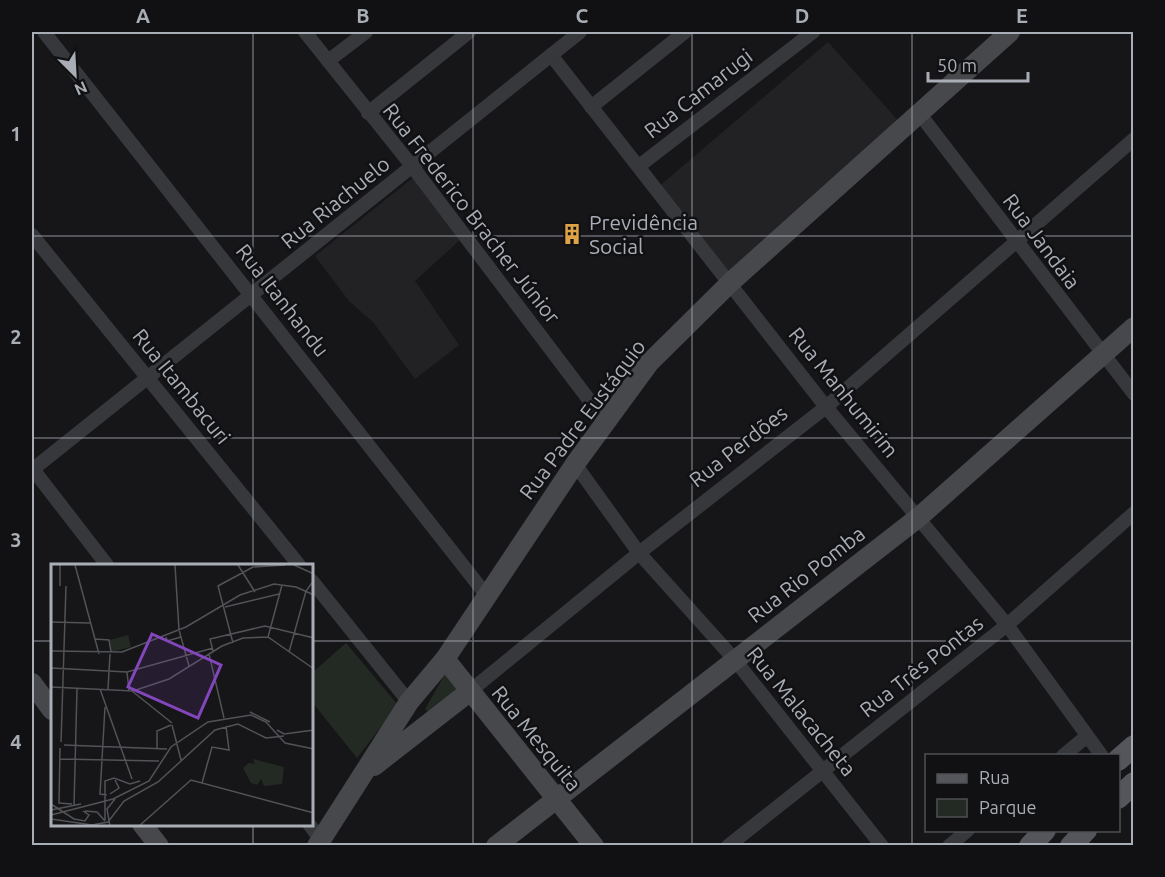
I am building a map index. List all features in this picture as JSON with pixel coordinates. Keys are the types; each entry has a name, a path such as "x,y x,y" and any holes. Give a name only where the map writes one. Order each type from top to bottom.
{"main road":[{"name":"Rua Padre Eustáquio","path":"318,839 409,702 445,659 574,464 649,363 731,282 1010,32"},
{"name":"Rua Rio Pomba","path":"496,846 919,517 1134,327"},
{"name":"Rua Mesquita","path":"445,659 594,846"},
{"path":"32,683 51,709"},
{"name":"Rua Perdões","path":"360,777 469,692"},
{"path":"1120,759 1134,746"},
{"path":"143,826 159,846"},
{"path":"1030,846 1044,832"},
{"path":"1071,846 1085,832"}],"street":[{"name":"Rua Itanhandu","path":"45,32 253,294 487,596"},
{"name":"Rua Frederico Bracher Júnior","path":"305,32 368,114 412,166 606,421"},
{"path":"328,61 366,32"},
{"path":"368,114 469,32"},
{"path":"551,55 580,32"},
{"path":"591,107 685,32"},
{"name":"Rua Camarugi","path":"639,166 813,32"},
{"name":"Rua Riachuelo","path":"32,469 149,378 551,55"},
{"name":"Rua Manhumirim","path":"551,55 731,282 826,407 1007,625 1101,754"},
{"name":"Rua Jandaia","path":"919,113 1134,394"},
{"name":"Rua Perdões","path":"469,692 639,553 826,407 1134,139"},
{"name":"Rua Itambacuri","path":"32,235 298,564"},
{"name":"Rua Malacacheta","path":"574,464 639,553 735,660 882,846"},
{"path":"32,469 106,564"},
{"name":"Rua Três Pontas","path":"728,846 1007,625 1134,513"},
{"path":"314,583 409,702"},
{"path":"1066,754 1088,736"},
{"path":"949,846 967,832"}],"shaded area":[{"path":"828,42 904,127 731,282 656,189"},
{"path":"414,177 461,239 415,281 459,345 415,379 373,322 349,301 315,256"}],"green space":[{"path":"346,643 398,705 357,758 314,704 314,671"},
{"path":"445,674 462,692 429,713 425,709"}],"place":[{"name":"Previdência Social","path":"572,234"}]}
